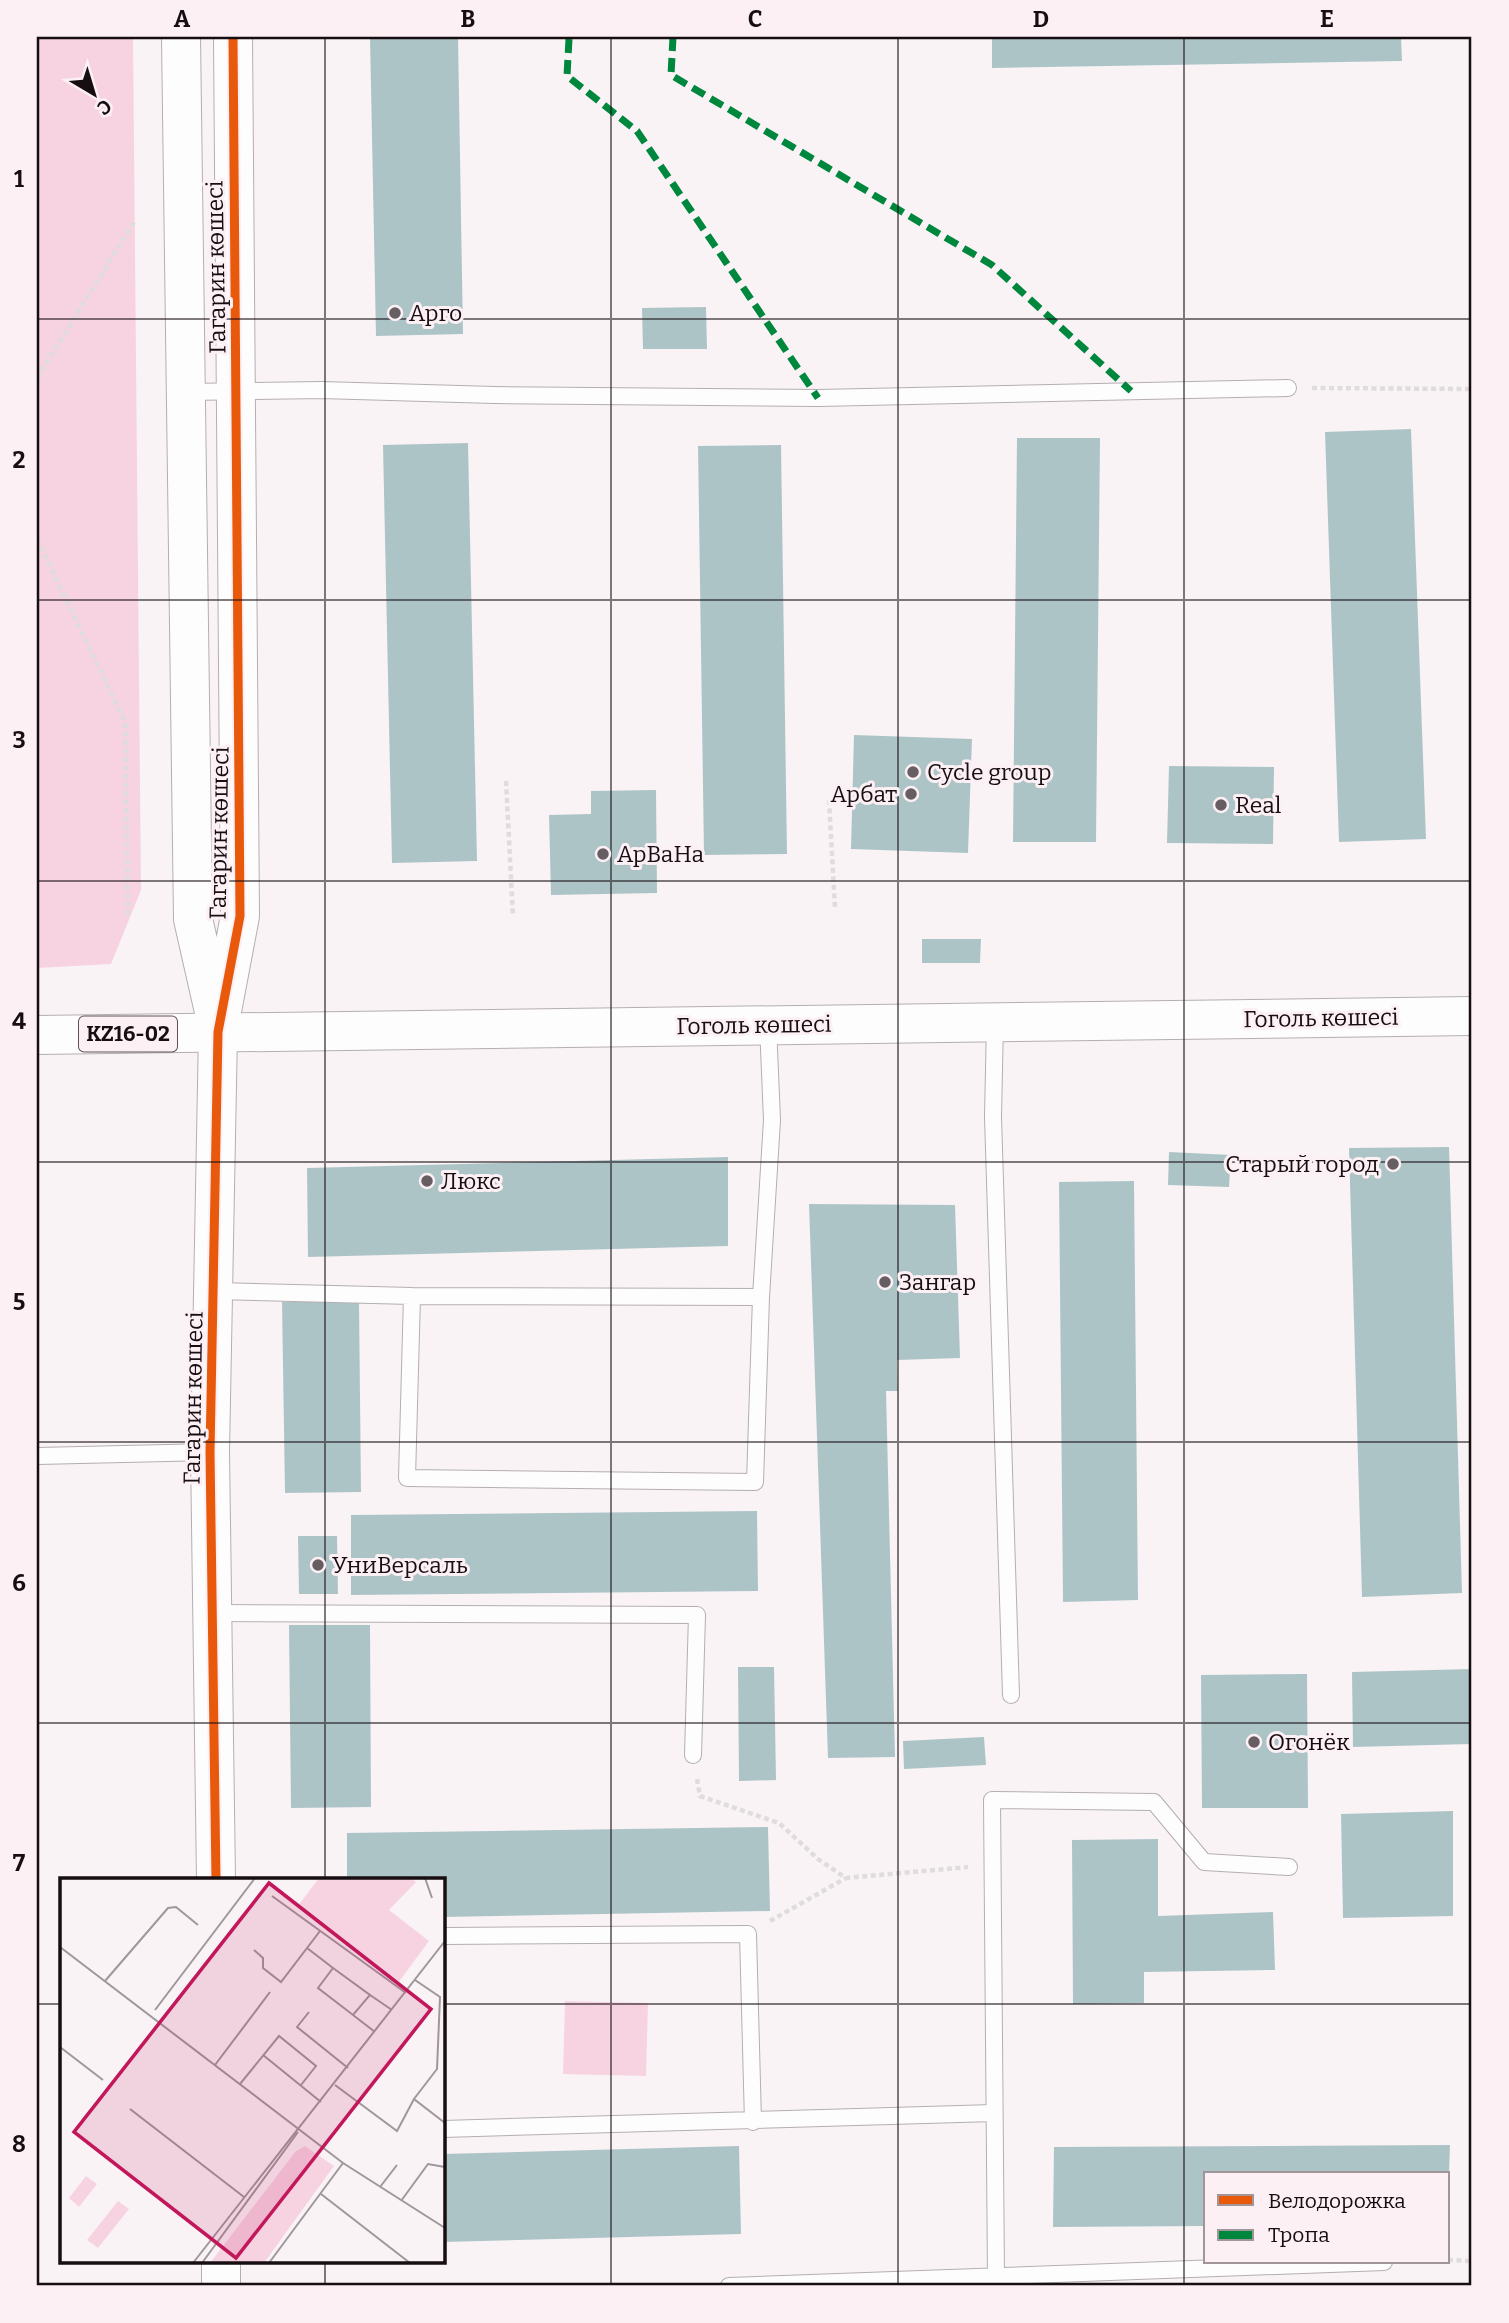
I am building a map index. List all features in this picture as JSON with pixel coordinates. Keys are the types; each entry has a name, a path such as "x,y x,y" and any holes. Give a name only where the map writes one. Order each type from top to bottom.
{"street":[{"name":"Гагарин көшесі","path":"181,37 193,919 219,1032"},
{"name":"Гагарин көшесі","path":"216,1878 210,1452 219,1032 240,916 233,37"},
{"name":"Гоголь көшесі","path":"37,1035 1472,1016"},
{"path":"221,2264 221,2286"}],"lane":[{"path":"186,393 321,390 494,395 818,398 1289,388"},
{"path":"995,1022 993,1117 1011,1695"},
{"path":"412,1296 407,1478 755,1482 761,1297 772,1120 768,1025"},
{"path":"214,1291 412,1296 761,1297"},
{"path":"37,1456 210,1452"},
{"path":"212,1613 697,1615 693,1755"},
{"path":"996,2277 992,1800 1154,1801 1204,1862 1289,1867"},
{"path":"444,1936 748,1934 752,2122"},
{"path":"444,2129 995,2113"},
{"path":"729,2286 1332,2264"}],"path":[{"path":"37,378 134,222"},
{"path":"1289,388 1472,388"},
{"path":"37,539 125,722 128,918"},
{"path":"506,781 513,917"},
{"path":"829,800 835,908"},
{"path":"693,1755 700,1796 779,1823 818,1859 846,1878"},
{"path":"748,1934 846,1878 993,1864"},
{"path":"1450,2260 1472,2261"}],"shaded area":[{"path":"37,37 133,37 141,890 111,964 37,968"},
{"path":"565,2001 648,2003 646,2076 563,2074"}],"building":[{"path":"370,37 458,37 463,334 376,336"},
{"path":"992,37 1401,37 1402,61 992,68"},
{"path":"706,307 707,349 643,349 642,308"},
{"path":"1411,429 1426,839 1339,842 1325,432"},
{"path":"1017,438 1100,438 1096,842 1013,842"},
{"path":"468,443 477,861 392,863 383,445"},
{"path":"781,445 787,854 704,855 698,446"},
{"name":"Арбат","path":"854,735 972,739 968,853 851,849"},
{"name":"Real","path":"1169,766 1274,767 1273,844 1167,843"},
{"name":"АрВаНа","path":"656,790 657,893 551,895 549,815 591,814 591,791"},
{"path":"922,939 981,939 980,963 922,963"},
{"path":"1449,1147 1462,1593 1362,1597 1349,1148"},
{"path":"1169,1152 1231,1155 1229,1187 1168,1185"},
{"path":"728,1157 728,1246 308,1257 307,1168"},
{"path":"1134,1181 1138,1600 1063,1602 1059,1182"},
{"path":"809,1204 955,1205 960,1358 897,1360 898,1391 886,1391 895,1757 828,1758"},
{"path":"282,1302 359,1302 361,1492 285,1493"},
{"path":"757,1511 758,1591 351,1595 351,1515"},
{"name":"УниВерсаль","path":"298,1536 337,1536 338,1594 299,1594"},
{"path":"289,1625 370,1625 371,1807 291,1808"},
{"path":"738,1667 774,1667 776,1780 739,1781"},
{"path":"1472,1669 1472,1744 1353,1747 1352,1672"},
{"name":"Огонёк","path":"1307,1674 1308,1808 1202,1808 1201,1675"},
{"path":"984,1737 986,1765 904,1769 903,1741"},
{"path":"1453,1811 1453,1916 1343,1918 1341,1814"},
{"path":"768,1827 770,1911 444,1917 444,1878 347,1878 347,1833"},
{"path":"1158,1839 1158,1916 1273,1912 1275,1970 1144,1972 1144,2003 1073,2004 1072,1840"},
{"path":"1450,2145 1449,2172 1204,2172 1204,2226 1053,2227 1054,2147"},
{"path":"739,2146 741,2234 444,2242 444,2154"}],"marked path":[{"path":"673,37 671,75 992,265 1131,391"},
{"path":"569,39 567,76 637,131 818,398"}],"cycle path":[{"path":"216,1878 210,1452 218,1032 240,916 233,37"}],"place":[{"name":"Арго","path":"395,313"},
{"name":"Cycle group","path":"913,772"},
{"name":"Арбат","path":"911,794"},
{"name":"Real","path":"1221,805"},
{"name":"АрВаНа","path":"603,854"},
{"name":"Старый город","path":"1393,1164"},
{"name":"Люкс","path":"427,1181"},
{"name":"Зангар","path":"885,1282"},
{"name":"УниВерсаль","path":"318,1565"},
{"name":"Огонёк","path":"1254,1742"}]}
